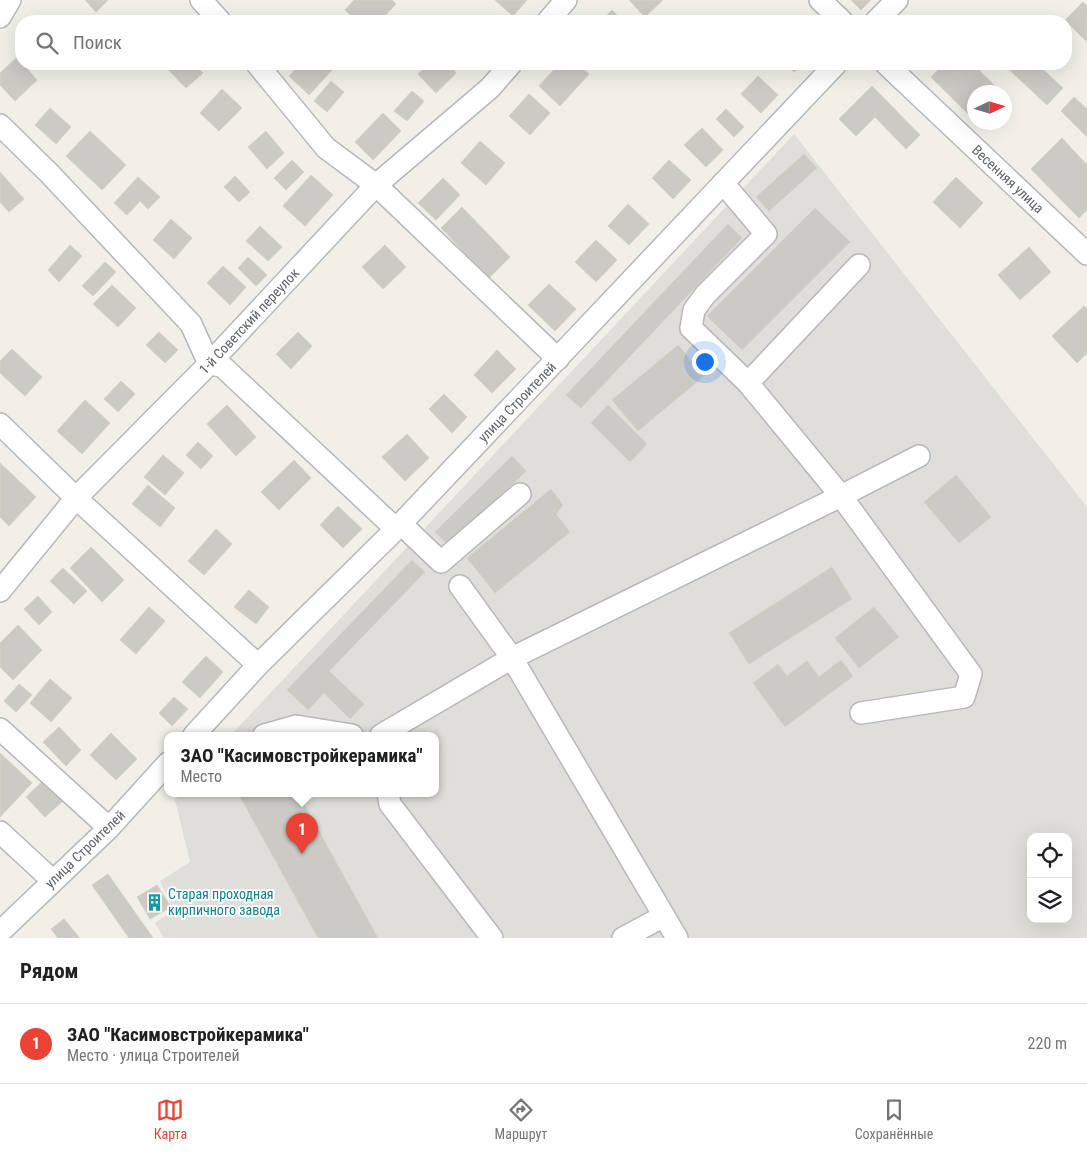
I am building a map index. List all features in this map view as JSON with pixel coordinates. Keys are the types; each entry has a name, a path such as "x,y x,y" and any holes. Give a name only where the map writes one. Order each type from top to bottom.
{"street":[{"path":"0,17 10,0"},
{"path":"200,0 214,15"},
{"path":"553,15 566,0"},
{"path":"820,0 836,15"},
{"path":"882,15 896,0"},
{"path":"262,70 326,148 376,185 558,359"},
{"name":"1-й Советский переулок","path":"0,592 76,498 209,364 376,185 490,88 506,70"},
{"name":"улица Строителей","path":"197,732 258,664 398,527 830,70"},
{"name":"Весенняя улица","path":"892,70 1087,254"},
{"path":"0,124 192,324 209,364 222,366 398,527 440,562 520,494"},
{"path":"723,183 766,234 705,295 694,310 691,328 748,383 841,496 971,674 964,697 862,713"},
{"path":"748,383 859,265"},
{"path":"0,424 76,498 258,664"},
{"path":"386,732 512,658 919,456"},
{"path":"460,586 512,658 677,938"},
{"path":"275,732 296,726 333,732"},
{"path":"0,729 109,828"},
{"name":"улица Строителей","path":"0,932 52,880 109,828 164,767"},
{"path":"389,797 390,804 492,938"},
{"path":"0,832 52,880"},
{"path":"623,938 664,916"}],"shaded area":[{"path":"794,134 1087,507 1087,938 164,938 155,923 174,910 160,881 190,862 175,800 178,797 439,797 439,732 234,732"}],"building":[{"path":"85,0 108,0 96,12"},
{"path":"354,0 392,0 396,4 386,15 350,15 345,10"},
{"path":"495,0 527,0 512,15"},
{"path":"629,0 663,0 647,15 643,15"},
{"path":"851,0 871,0 861,10"},
{"path":"1083,2 1087,6 1087,42 1072,27 1072,15 1070,15"},
{"path":"612,10 617,15 607,15"},
{"path":"15,59 15,70 28,70 37,80 15,101 0,85 0,73"},
{"path":"169,70 200,70 203,73 186,88"},
{"path":"294,70 332,70 309,95 289,76"},
{"path":"422,70 453,70 456,73 436,93 418,74"},
{"path":"554,70 584,70 589,74 560,106 539,86"},
{"path":"938,70 979,70 994,85 967,85 967,113 931,77"},
{"path":"1009,70 1044,70 1063,88 1047,105"},
{"path":"758,76 778,95 761,113 741,94"},
{"path":"331,81 344,92 327,112 314,101"},
{"path":"872,86 920,135 906,149 875,117 856,136 839,119"},
{"path":"222,89 242,108 219,131 200,113"},
{"path":"412,91 424,101 407,121 394,111"},
{"path":"529,94 550,113 530,135 509,116"},
{"path":"1074,97 1087,109 1087,137 1061,111"},
{"path":"50,108 71,127 56,144 35,125"},
{"path":"726,109 744,127 734,137 716,119"},
{"path":"383,113 401,131 373,160 355,142"},
{"path":"702,128 723,150 706,167 684,145"},
{"path":"90,131 126,165 102,190 66,156"},
{"path":"266,131 284,153 267,169 248,147"},
{"path":"1062,138 1087,165 1087,210 1079,218 1031,169"},
{"path":"480,141 505,163 486,185 461,163"},
{"path":"804,154 817,168 769,211 756,197"},
{"path":"292,160 304,172 286,190 274,178"},
{"path":"669,160 691,180 673,199 652,178"},
{"path":"0,172 24,199 9,212 0,202"},
{"path":"311,175 333,195 305,226 283,206"},
{"path":"235,176 250,192 239,202 224,187"},
{"path":"138,177 160,197 148,209 140,201 127,215 114,203"},
{"path":"956,177 983,203 960,228 933,202"},
{"path":"443,178 460,195 436,220 418,203"},
{"path":"628,204 649,224 629,245 608,226"},
{"path":"462,207 510,257 489,278 441,228"},
{"path":"815,208 850,242 742,350 707,316"},
{"path":"171,219 192,238 174,259 153,240"},
{"path":"728,224 742,238 581,408 566,395"},
{"path":"260,226 282,247 268,261 246,241"},
{"path":"596,240 617,260 596,282 575,262"},
{"path":"70,245 82,256 59,282 48,270"},
{"path":"385,245 406,267 383,289 362,267"},
{"path":"1029,247 1051,272 1020,300 998,275"},
{"path":"248,257 267,275 256,286 238,268"},
{"path":"105,262 116,272 93,296 82,286"},
{"path":"223,266 246,287 230,305 207,283"},
{"path":"549,284 576,309 555,331 528,305"},
{"path":"112,285 136,308 118,327 93,304"},
{"path":"1084,306 1087,309 1087,353 1077,363 1052,336"},
{"path":"159,332 178,350 165,363 146,345"},
{"path":"298,332 312,346 291,369 276,354"},
{"path":"678,345 704,376 638,431 612,400"},
{"path":"12,349 42,377 25,396 0,373 0,361"},
{"path":"497,350 516,369 492,393 474,375"},
{"path":"121,381 135,394 118,412 104,399"},
{"path":"444,394 467,417 452,433 429,409"},
{"path":"85,400 110,423 82,454 57,431"},
{"path":"227,405 256,437 236,456 207,424"},
{"path":"608,405 647,444 630,462 591,423"},
{"path":"407,434 429,458 405,481 382,457"},
{"path":"198,442 213,456 201,469 186,455"},
{"path":"163,455 184,473 165,495 144,477"},
{"path":"512,456 526,471 449,546 435,532"},
{"path":"294,460 311,478 279,510 261,492"},
{"path":"0,463 36,497 9,526 0,517"},
{"path":"956,475 991,517 959,543 924,502"},
{"path":"148,485 175,508 160,527 132,504"},
{"path":"551,489 563,505 556,514 570,532 495,593 467,558"},
{"path":"338,506 362,529 343,548 320,525"},
{"path":"216,529 232,544 204,575 188,561"},
{"path":"91,547 124,580 102,602 70,568"},
{"path":"412,560 425,572 329,671 364,704 350,719 324,693 308,710 287,690"},
{"path":"832,567 852,599 749,664 729,633"},
{"path":"63,568 87,591 74,604 50,581"},
{"path":"249,590 269,607 256,624 234,607"},
{"path":"38,596 52,612 39,625 24,609"},
{"path":"149,607 165,621 136,654 120,640"},
{"path":"874,607 899,637 859,668 835,638"},
{"path":"18,625 42,650 13,680 0,667 0,643"},
{"path":"206,656 223,672 200,698 182,682"},
{"path":"841,660 853,676 785,727 753,683 778,664 787,676 807,661 819,677"},
{"path":"50,679 72,698 51,722 30,703"},
{"path":"19,684 32,695 16,712 4,701"},
{"path":"174,697 188,709 172,726 159,713"},
{"path":"59,727 81,750 66,766 43,742"},
{"path":"111,733 137,759 116,780 90,755"},
{"path":"0,753 32,783 0,817"},
{"path":"44,780 63,801 45,817 26,797"},
{"path":"240,797 300,797 378,938 318,938"},
{"path":"108,874 153,938 129,938 92,885"},
{"name":"Старая проходная кирпичного завода","path":"157,885 171,907 150,919 137,897"},
{"path":"64,919 79,938 58,938 51,929"}],"place":[{"name":"ЗАО \"Касимовстройкерамика\"","path":"302,854"},
{"name":"Старая проходная кирпичного завода","path":"154,902"}]}
